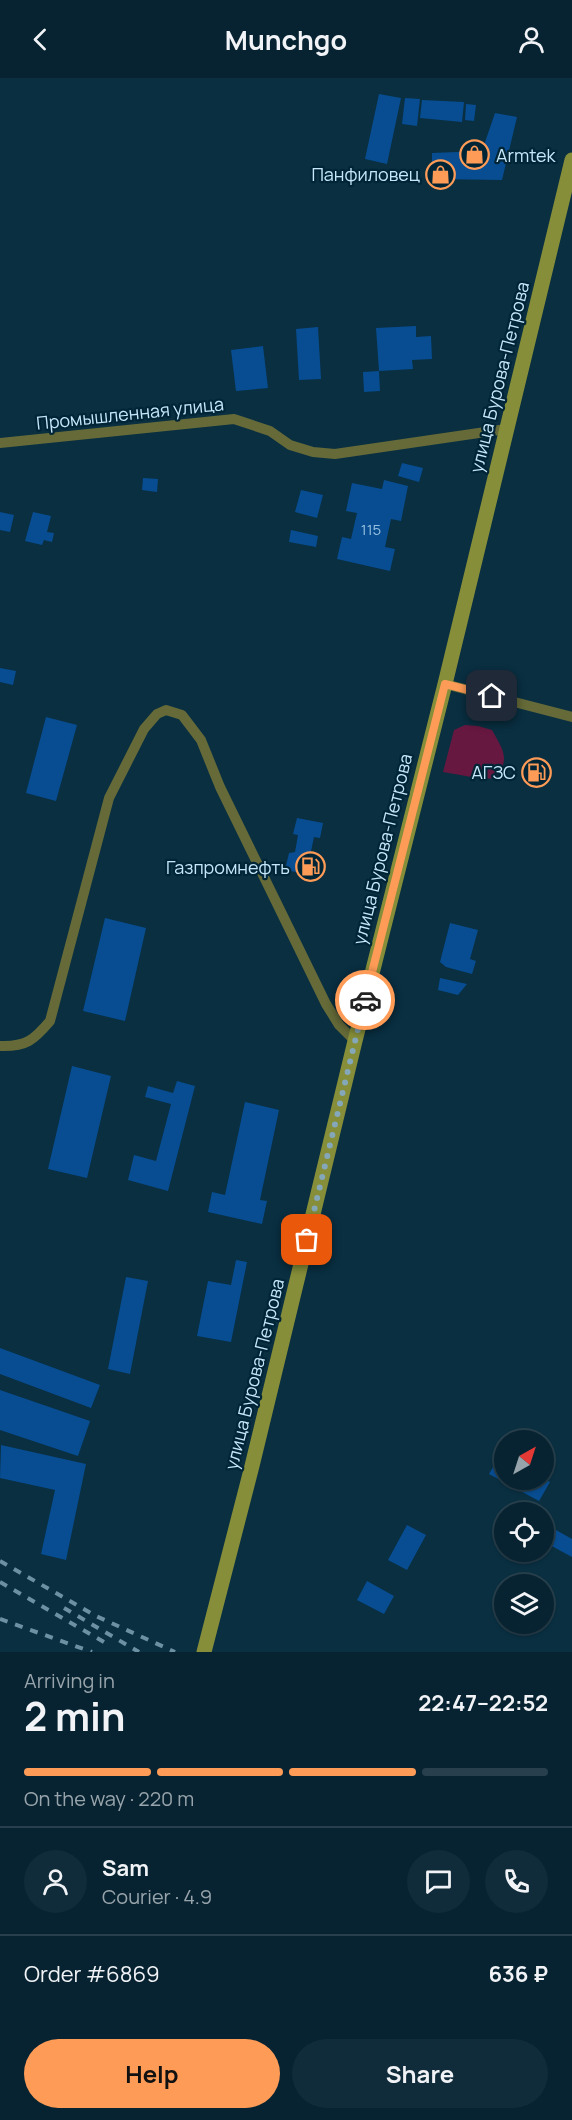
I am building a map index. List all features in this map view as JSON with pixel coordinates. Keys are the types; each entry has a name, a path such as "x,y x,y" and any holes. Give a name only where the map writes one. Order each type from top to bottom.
{"main road":[{"name":"улица Бурова-Петрова","path":"204,1652 445,684 572,160"}],"street":[{"name":"Промышленная улица","path":"0,443 234,419 270,431 290,444 313,452 335,454 506,429"},
{"path":"445,684 572,717"},
{"path":"0,1046 14,1047 35,1039 50,1021 109,798 144,729 157,714 166,710 182,715 201,740 220,787 326,1004 339,1024 355,1041"}],"shaded area":[{"path":"465,725 492,730 504,754 503,765 495,778 483,779 443,772 454,730"}],"building":[{"path":"379,94 401,98 387,164 365,159"},
{"path":"405,98 420,99 417,126 402,124"},
{"path":"422,100 464,102 462,122 420,118"},
{"path":"466,104 476,105 474,121 465,120"},
{"path":"495,113 517,117 502,180 432,179 432,153 482,151"},
{"path":"416,326 416,337 431,336 432,359 412,360 413,369 379,371 376,328"},
{"path":"318,327 321,379 299,380 296,329"},
{"path":"263,346 268,388 236,391 231,350"},
{"path":"379,371 380,391 364,392 363,372"},
{"path":"402,463 423,468 419,482 398,476"},
{"path":"143,478 158,479 157,492 142,490"},
{"path":"384,480 408,486 401,521 391,519 385,547 395,549 390,571 337,559 342,537 351,539 357,513 346,511 352,483 382,489"},
{"path":"301,490 323,495 317,518 295,512"},
{"path":"0,512 14,515 10,532 0,530"},
{"path":"33,512 51,516 47,532 54,533 52,542 44,540 42,545 25,541"},
{"path":"291,530 318,536 316,547 289,542"},
{"path":"0,668 16,671 13,685 0,682"},
{"path":"46,717 77,725 56,801 26,793"},
{"path":"297,818 323,823 320,838 314,837 310,856 316,858 312,875 285,870 289,853 295,852 298,835 293,834"},
{"path":"105,918 146,928 125,1021 83,1011"},
{"path":"450,923 478,930 470,959 476,961 472,974 446,967 440,962"},
{"path":"440,978 467,984 458,995 438,990"},
{"path":"72,1066 111,1076 87,1178 48,1169"},
{"path":"177,1081 195,1086 168,1191 128,1180 134,1155 156,1161 171,1104 145,1097 148,1086 173,1093"},
{"path":"245,1102 279,1110 260,1200 267,1201 262,1224 208,1212 212,1192 225,1195"},
{"path":"236,1260 247,1262 231,1342 197,1336 208,1281 231,1285"},
{"path":"126,1277 148,1281 130,1374 108,1369"},
{"path":"0,1348 100,1385 91,1408 0,1374"},
{"path":"0,1390 90,1421 78,1456 0,1430"},
{"path":"1,1445 86,1464 66,1560 41,1554 55,1490 0,1478"},
{"path":"494,1465 494,1477 489,1474"},
{"path":"519,1490 545,1490 539,1501"},
{"path":"407,1525 426,1535 407,1570 388,1560"},
{"path":"556,1530 572,1539 572,1557 554,1547"},
{"path":"367,1581 394,1596 384,1614 357,1600"}],"railway":[{"path":"0,1561 96,1616 175,1652"},
{"path":"0,1582 104,1642"},
{"path":"64,1608 139,1652"},
{"path":"0,1619 92,1652"}],"way so far":[{"path":"307,1240 365,1000"}],"place":[{"name":"Armtek","path":"475,155"},
{"name":"Панфиловец","path":"441,174"},
{"name":"АГЗС","path":"537,772"},
{"name":"Газпромнефть","path":"311,867"}],"route":[{"path":"365,1000 445,684 492,696"}]}
